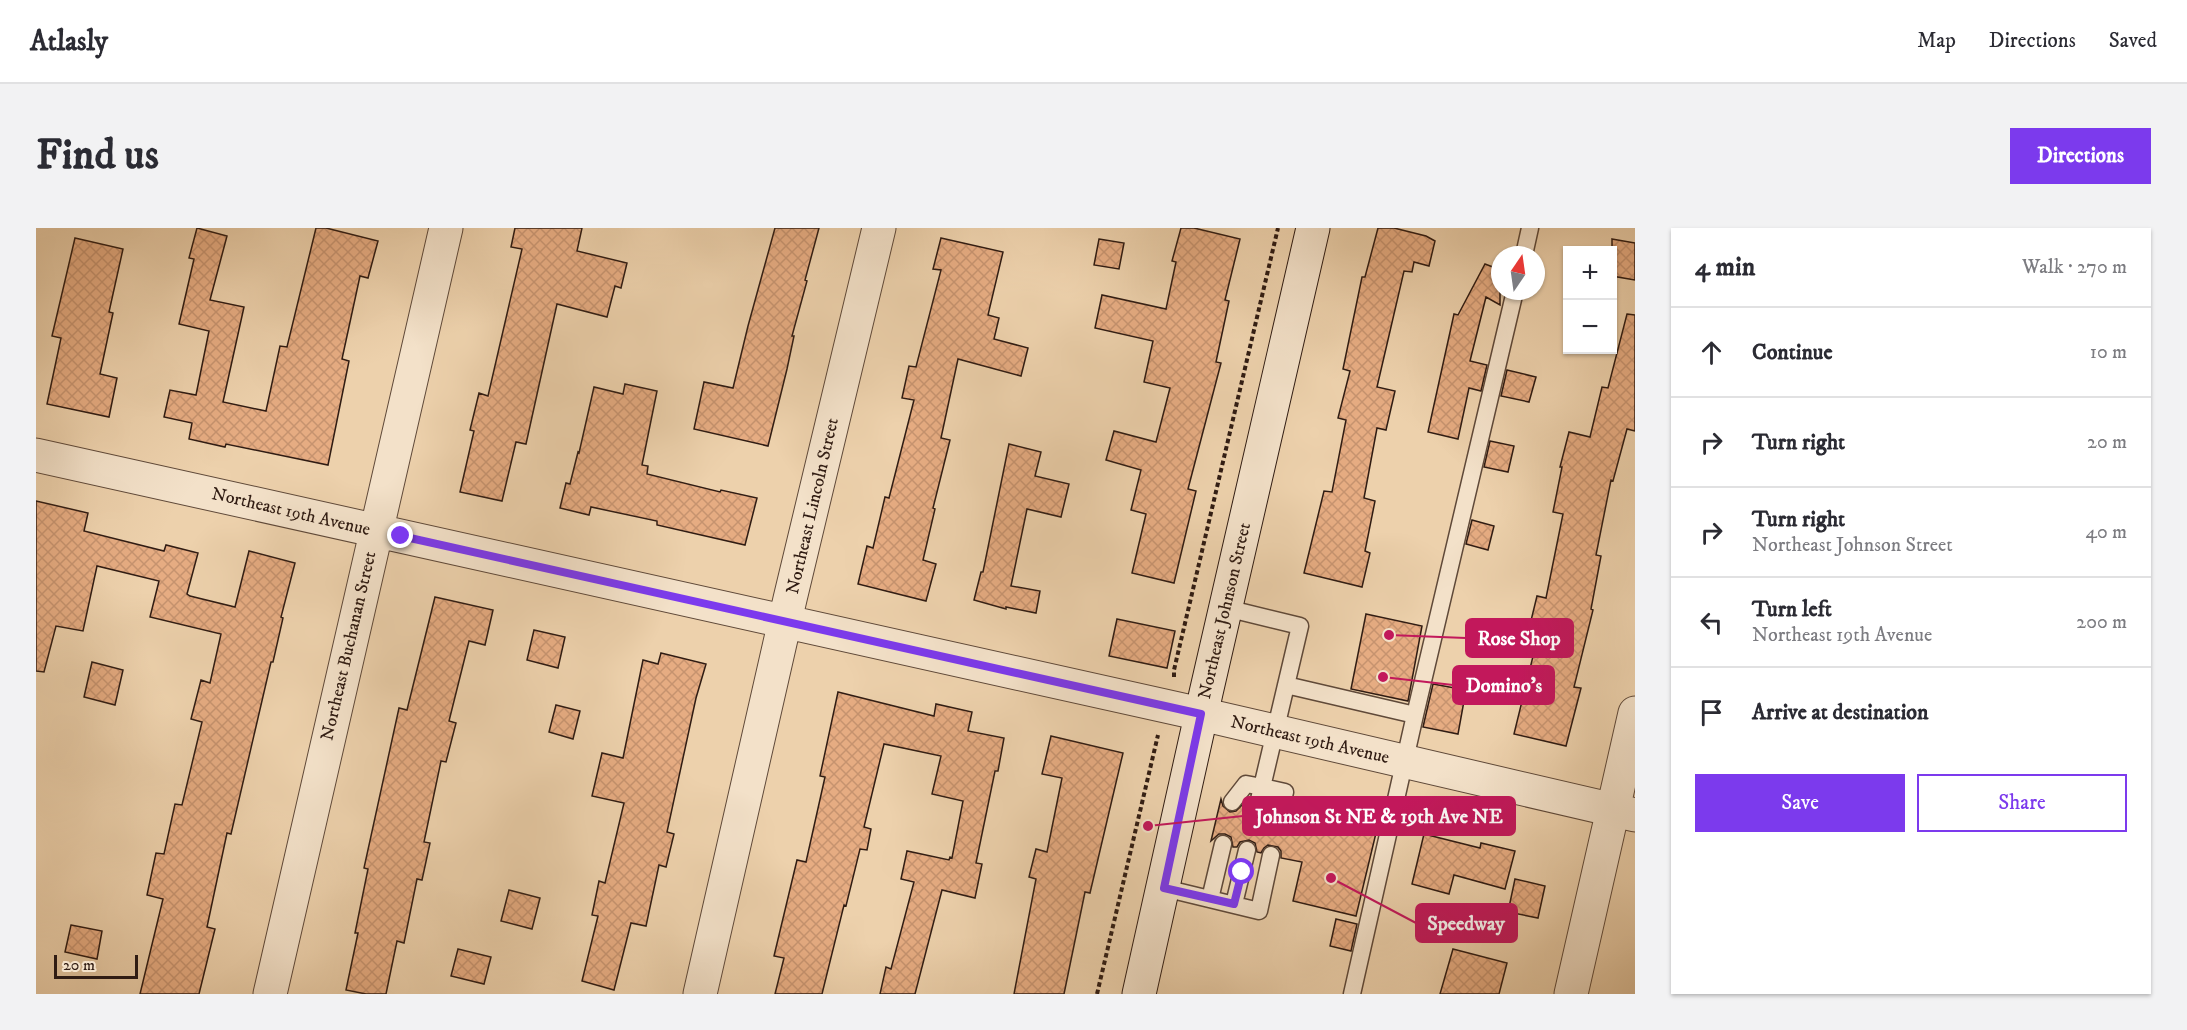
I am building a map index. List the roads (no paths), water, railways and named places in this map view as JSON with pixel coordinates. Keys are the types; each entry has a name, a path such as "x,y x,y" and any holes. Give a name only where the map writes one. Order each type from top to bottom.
{"street":[{"name":"Northeast Buchanan Street","path":"270,994 446,228"},
{"name":"Northeast Lincoln Street","path":"700,994 879,228"},
{"name":"Northeast Johnson Street","path":"1139,994 1313,228"},
{"name":"Northeast 19th Avenue","path":"36,455 1201,714 1624,813"},
{"path":"1571,994 1624,813 1635,713"}],"lane":[{"path":"1526,246 1530,228"},
{"path":"1352,994 1513,300"},
{"path":"1226,608 1300,626 1257,808"},
{"path":"1286,685 1415,715"},
{"path":"1232,802 1246,784 1285,792 1280,813"},
{"path":"1210,899 1222,844"},
{"path":"1234,904 1247,850"},
{"path":"1164,888 1260,910 1271,855"}],"place":[{"name":"Rose Shop","path":"1389,635"},
{"name":"Domino's","path":"1383,677"},
{"name":"Johnson St NE & 19th Ave NE","path":"1148,826"},
{"name":"Speedway","path":"1331,878"}]}
